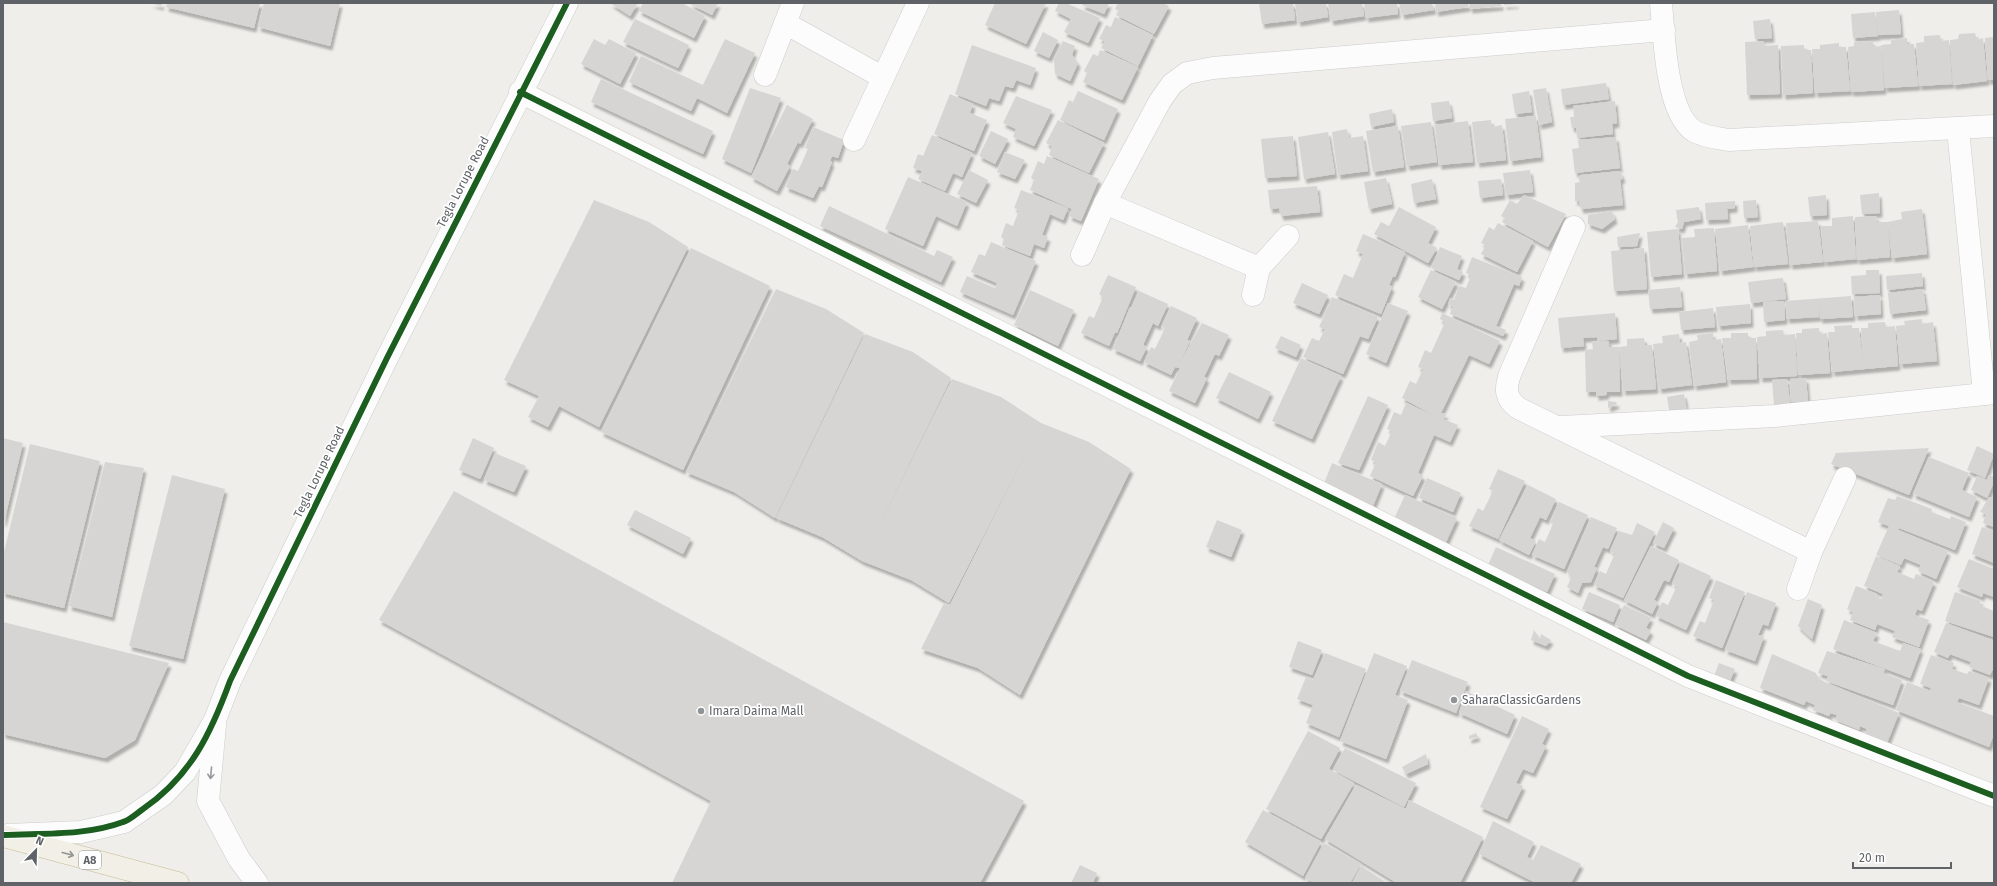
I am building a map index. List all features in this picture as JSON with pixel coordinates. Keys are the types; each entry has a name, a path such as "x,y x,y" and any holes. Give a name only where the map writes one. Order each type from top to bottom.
{"highway":[{"name":"A8","path":"3,835 178,883"}],"street":[{"name":"Tegla Lorupe Road","path":"3,835 81,832 124,822 163,795 185,772 216,720 230,681 383,364 520,92 567,3"},
{"path":"765,75 794,3"},
{"path":"854,140 882,77 918,3"},
{"path":"1661,3 1672,97 1686,124 1695,132 1710,137 1729,140 1994,126"},
{"path":"785,23 882,77"},
{"path":"1082,255 1105,203 1160,101 1172,84 1187,73 1213,68 1664,30"},
{"path":"520,92 1688,676 1994,796"},
{"path":"1560,427 1775,416 1989,393 1958,129"},
{"path":"1105,203 1258,268"},
{"path":"1574,227 1506,385 1507,395 1511,402 1518,408 1560,427 1811,552"},
{"path":"1253,295 1258,268 1288,236"},
{"path":"1798,589 1811,552 1845,478"},
{"name":"Tegla Lorupe Road","path":"216,720 208,801 239,859 257,883"}],"building":[{"path":"150,3 162,3 161,6"},
{"path":"167,3 260,3 254,28 166,7"},
{"path":"264,3 340,3 330,46 258,27"},
{"path":"610,3 638,3 630,16"},
{"path":"643,3 682,3 705,16 694,38 639,11"},
{"path":"688,3 718,3 712,15"},
{"path":"995,3 1046,3 1026,44 985,25"},
{"path":"1059,3 1066,3 1100,18 1088,43 1064,32 1071,19 1055,11"},
{"path":"1083,3 1109,3 1104,14 1082,5"},
{"path":"1118,3 1163,3 1169,6 1154,34 1116,15 1119,11 1115,9"},
{"path":"1259,3 1293,3 1295,20 1262,24"},
{"path":"1295,3 1326,3 1328,17 1298,22"},
{"path":"1328,3 1362,3 1364,16 1331,21"},
{"path":"1364,3 1397,3 1398,14 1366,18"},
{"path":"1399,3 1432,3 1434,10 1402,15"},
{"path":"1435,3 1468,3 1468,7 1436,12"},
{"path":"1469,3 1501,3 1501,6 1470,9"},
{"path":"1504,3 1516,3 1517,4 1504,5"},
{"path":"1899,10 1901,34 1878,35 1876,12"},
{"path":"1875,12 1878,36 1853,38 1851,14"},
{"path":"1115,17 1153,35 1138,66 1101,48 1105,41 1099,39 1106,25 1111,27"},
{"path":"635,19 689,45 678,68 623,42"},
{"path":"1770,19 1772,38 1755,39 1753,21"},
{"path":"1043,32 1058,40 1049,58 1034,51"},
{"path":"1975,33 1977,40 1983,38 1987,81 1953,85 1950,40 1958,39 1959,34"},
{"path":"1940,35 1941,41 1949,40 1952,84 1919,86 1916,43 1924,42 1924,36"},
{"path":"1994,37 1994,80 1988,80 1985,38"},
{"path":"1907,38 1907,44 1914,44 1918,86 1885,88 1881,45 1891,44 1891,40"},
{"path":"594,39 605,45 609,39 636,53 620,84 581,64"},
{"path":"725,39 755,53 727,113 697,98 691,111 629,82 641,56 703,85"},
{"path":"1063,41 1075,46 1072,55 1078,63 1070,81 1055,74 1054,59"},
{"path":"1764,41 1764,46 1778,45 1780,94 1747,95 1745,42"},
{"path":"1873,41 1873,47 1881,46 1884,90 1851,92 1848,47 1854,46 1854,42"},
{"path":"1839,43 1839,47 1846,47 1850,91 1815,93 1812,49 1820,49 1820,45"},
{"path":"972,45 1036,68 1030,85 1016,80 1013,88 1005,86 999,101 989,98 986,106 955,94"},
{"path":"1804,45 1804,50 1811,50 1813,93 1783,95 1781,46"},
{"path":"1100,50 1138,67 1122,100 1083,82 1087,73 1084,71 1093,54 1098,56"},
{"path":"601,79 713,131 703,154 591,102"},
{"path":"1606,83 1609,99 1563,105 1561,89"},
{"path":"750,88 781,98 751,173 722,159"},
{"path":"1546,88 1552,122 1539,125 1533,90"},
{"path":"1078,91 1118,109 1104,140 1060,120 1069,100 1073,102"},
{"path":"1529,91 1532,112 1515,114 1512,94"},
{"path":"950,94 973,104 970,113 987,120 974,151 934,134"},
{"path":"1016,96 1052,110 1034,146 1013,137 1016,129 1003,123"},
{"path":"1449,101 1452,118 1433,121 1431,103"},
{"path":"1615,101 1617,123 1612,124 1613,134 1577,138 1576,128 1572,128 1570,117 1574,117 1573,106"},
{"path":"787,105 813,119 800,144 798,142 787,164 790,166 777,191 751,177"},
{"path":"1392,109 1394,122 1371,127 1369,114"},
{"path":"1536,116 1541,157 1510,161 1505,119"},
{"path":"1058,120 1104,143 1089,173 1049,155 1052,146 1046,143"},
{"path":"1491,120 1492,127 1502,125 1506,160 1477,163 1472,122"},
{"path":"1468,121 1473,162 1439,165 1435,125"},
{"path":"1431,122 1437,162 1407,166 1401,126"},
{"path":"1398,126 1404,167 1373,172 1366,131"},
{"path":"813,127 844,140 838,158 832,156 830,161 832,162 822,187 819,186 813,198 786,187 793,169 798,171 808,149 805,148"},
{"path":"1347,129 1349,138 1363,136 1368,171 1338,175 1332,132"},
{"path":"991,131 1008,139 995,164 979,156"},
{"path":"1328,132 1335,174 1304,179 1298,137"},
{"path":"932,135 972,153 962,177 953,173 945,191 918,179 922,171 913,168 918,154 923,156"},
{"path":"1293,136 1297,176 1265,178 1261,139"},
{"path":"1616,137 1620,168 1575,173 1572,149 1579,148 1578,140"},
{"path":"1005,152 1025,160 1015,179 997,172"},
{"path":"1047,156 1099,179 1081,221 1069,216 1072,209 1030,190 1034,180 1031,178 1038,161 1044,164"},
{"path":"969,170 988,180 976,203 957,194"},
{"path":"1530,170 1533,192 1506,195 1503,173"},
{"path":"1620,171 1623,178 1620,180 1623,205 1581,209 1579,201 1575,201 1575,183 1580,182 1578,177 1581,175"},
{"path":"908,177 967,202 957,226 936,216 923,246 885,229"},
{"path":"1386,178 1392,204 1369,209 1364,182"},
{"path":"1432,179 1436,199 1414,203 1411,184"},
{"path":"1501,179 1503,195 1480,198 1478,181"},
{"path":"1317,186 1320,212 1281,216 1279,208 1270,209 1268,190"},
{"path":"1021,190 1068,208 1063,220 1050,214 1042,235 1048,237 1044,248 1034,244 1030,256 1002,245 1004,239 1001,237 1006,223 1013,226 1019,210 1014,208"},
{"path":"1879,193 1880,213 1862,214 1860,195"},
{"path":"1524,195 1566,214 1548,247 1502,222 1505,218 1501,216 1510,200 1517,204"},
{"path":"1826,195 1827,215 1810,216 1808,197"},
{"path":"594,200 649,222 688,247 599,427 559,406 548,427 528,417 539,396 504,380"},
{"path":"1756,200 1758,217 1744,218 1743,201"},
{"path":"1735,201 1735,208 1727,209 1728,219 1706,220 1705,203"},
{"path":"829,206 934,256 937,250 953,257 941,282 820,226"},
{"path":"1399,207 1436,227 1428,243 1437,248 1428,263 1374,234 1381,222 1389,226"},
{"path":"1699,207 1701,219 1684,222 1682,229 1675,227 1678,222 1676,210"},
{"path":"1922,209 1927,254 1892,258 1888,224 1890,257 1857,260 1855,217 1876,216 1877,222 1888,222 1902,219 1901,212"},
{"path":"1612,211 1615,219 1602,229 1588,224 1588,215"},
{"path":"1853,216 1856,259 1824,262 1821,226 1832,226 1832,218"},
{"path":"1818,221 1823,262 1790,265 1786,223"},
{"path":"1783,222 1788,264 1754,267 1750,226"},
{"path":"1498,223 1533,241 1517,272 1481,254 1486,245 1481,243 1489,227 1494,230"},
{"path":"1748,225 1753,267 1720,271 1715,229"},
{"path":"1714,228 1717,271 1685,274 1682,238 1695,237 1694,229"},
{"path":"1678,229 1682,274 1651,277 1647,232"},
{"path":"1640,233 1637,246 1618,247 1617,237"},
{"path":"1363,234 1405,252 1395,277 1393,276 1389,285 1392,287 1381,314 1335,295 1344,274 1353,278 1363,254 1356,251"},
{"path":"991,242 1036,261 1013,315 960,292 967,276 995,288 997,283 971,272 979,254 985,256"},
{"path":"1440,247 1462,256 1457,269 1463,272 1459,280 1431,268"},
{"path":"691,248 770,286 683,470 601,432"},
{"path":"1644,248 1647,289 1614,291 1611,251"},
{"path":"1472,257 1522,277 1519,286 1514,284 1496,326 1506,330 1503,336 1450,314 1453,306 1448,305 1450,298 1454,300 1459,286 1466,288 1471,275 1466,273"},
{"path":"1431,270 1456,282 1442,309 1418,297"},
{"path":"1866,270 1879,270 1880,293 1852,294 1851,276 1866,275"},
{"path":"1922,273 1923,286 1887,290 1886,276"},
{"path":"1108,275 1136,287 1117,333 1115,332 1109,346 1081,333 1089,316 1094,318 1103,297 1099,294"},
{"path":"1783,278 1786,299 1751,303 1748,282"},
{"path":"1302,283 1328,295 1319,314 1293,303"},
{"path":"1680,287 1682,307 1650,309 1648,290"},
{"path":"776,289 826,309 864,333 775,518 734,492 686,472"},
{"path":"1923,289 1926,310 1890,314 1888,293"},
{"path":"1030,290 1074,310 1058,346 1014,325"},
{"path":"1139,291 1168,304 1158,326 1153,323 1143,345 1147,347 1140,361 1113,349 1130,307 1131,309"},
{"path":"1880,295 1881,314 1855,316 1854,297"},
{"path":"1851,296 1853,317 1820,319 1819,303 1819,317 1787,319 1785,301"},
{"path":"1332,297 1378,317 1368,339 1360,336 1343,374 1303,357 1312,338 1319,341 1325,329 1319,327"},
{"path":"1784,301 1785,320 1764,322 1763,302"},
{"path":"1388,303 1408,311 1386,363 1366,354"},
{"path":"1750,304 1751,323 1718,326 1716,307"},
{"path":"1171,306 1197,318 1187,340 1190,341 1179,364 1202,323 1229,335 1219,356 1215,354 1204,377 1207,378 1195,403 1169,391 1180,368 1175,367 1171,375 1144,362 1151,347 1155,349 1165,328 1161,327"},
{"path":"1713,308 1715,327 1681,330 1679,312"},
{"path":"1442,313 1500,341 1489,364 1469,355 1441,413 1446,414 1443,419 1458,425 1450,442 1434,435 1418,473 1423,476 1413,496 1370,476 1376,462 1371,460 1378,442 1385,446 1392,431 1387,429 1394,412 1401,415 1406,403 1437,417 1402,398 1410,381 1416,384 1423,369 1418,367 1425,350 1431,353 1445,322 1440,319"},
{"path":"1615,313 1617,339 1598,341 1597,337 1583,338 1584,346 1561,348 1558,318"},
{"path":"1922,319 1922,324 1933,322 1937,361 1900,364 1896,326 1905,325 1904,321"},
{"path":"1885,322 1886,327 1895,326 1898,366 1832,372 1828,332 1835,332 1834,326 1852,325 1852,328 1859,328 1863,362 1861,328 1868,328 1868,323"},
{"path":"1819,328 1819,334 1827,333 1830,373 1798,375 1796,333 1802,333 1802,329"},
{"path":"1783,330 1784,335 1795,334 1797,376 1760,378 1757,337 1766,336 1766,331"},
{"path":"1713,333 1713,340 1721,339 1726,382 1694,386 1689,342 1698,340 1697,335"},
{"path":"1731,333 1748,333 1748,338 1756,338 1757,379 1728,380 1722,338 1731,338"},
{"path":"865,334 913,352 951,378 864,556 952,379 1001,397 1041,423 1089,442 1131,469 1020,695 978,668 921,649 944,603 950,605 1035,435 949,603 911,580 862,561 822,537 776,518"},
{"path":"1679,334 1680,343 1686,342 1692,385 1659,389 1653,344 1663,343 1662,336"},
{"path":"1281,336 1301,345 1296,357 1275,348"},
{"path":"1644,338 1645,345 1652,345 1656,389 1623,391 1619,347 1627,346 1627,339"},
{"path":"1609,341 1609,347 1619,347 1620,392 1607,392 1606,395 1596,396 1596,392 1586,392 1585,350 1593,349 1592,342"},
{"path":"1301,358 1341,376 1312,439 1272,421"},
{"path":"1229,372 1271,392 1258,419 1216,398"},
{"path":"1806,378 1808,402 1791,402 1790,379"},
{"path":"1787,379 1790,403 1774,405 1772,380"},
{"path":"1684,394 1687,412 1670,415 1667,397"},
{"path":"1368,396 1388,405 1359,470 1338,463"},
{"path":"1608,401 1616,402 1617,404 1608,408"},
{"path":"3,438 23,443 4,522 3,522"},
{"path":"473,438 494,448 480,479 459,470"},
{"path":"30,444 100,461 64,608 3,593 3,556"},
{"path":"1977,446 1994,454 1985,478 1967,470"},
{"path":"1929,448 1909,495 1831,464 1836,453"},
{"path":"495,453 526,466 514,492 484,480"},
{"path":"1929,457 1969,473 1962,490 1977,497 1969,517 1913,494"},
{"path":"105,462 144,468 112,617 69,606"},
{"path":"1332,463 1382,484 1373,506 1323,486"},
{"path":"1498,469 1525,481 1498,539 1469,526 1478,508 1483,511 1493,491 1489,489"},
{"path":"172,475 225,489 183,659 129,646"},
{"path":"1989,475 1994,477 1994,482 1987,498 1971,490 1977,476 1987,480"},
{"path":"1427,478 1461,493 1453,512 1419,498"},
{"path":"1528,485 1556,499 1546,520 1540,517 1530,538 1536,541 1529,555 1499,540"},
{"name":"Imara Daima Mall","path":"454,491 1024,801 980,883 672,883 711,801 379,620"},
{"path":"1405,495 1457,518 1446,542 1394,519"},
{"path":"1897,496 1932,509 1931,512 1950,519 1951,516 1966,522 1955,550 1899,528 1898,530 1948,551 1936,579 1918,571 1921,565 1904,558 1901,565 1876,555 1889,526 1878,522 1888,498 1895,500"},
{"path":"1989,497 1994,499 1994,527 1983,523 1986,514 1980,512"},
{"path":"1559,502 1588,515 1564,569 1532,555 1539,539 1545,542 1553,524 1550,523"},
{"path":"635,510 691,538 683,554 627,525"},
{"path":"1591,517 1617,528 1608,549 1603,547 1594,567 1597,568 1591,582 1582,583 1578,593 1567,587 1571,578 1567,572"},
{"path":"1217,520 1242,530 1231,557 1206,547"},
{"path":"1663,522 1674,528 1664,548 1653,543"},
{"path":"1637,523 1655,532 1623,598 1594,585 1600,571 1606,574 1615,553 1610,551 1619,531 1632,535"},
{"path":"1982,527 1994,531 1994,563 1972,554"},
{"path":"1651,546 1679,560 1669,582 1664,580 1654,600 1658,602 1652,614 1624,600"},
{"path":"1496,547 1555,574 1547,592 1488,565"},
{"path":"1876,556 1900,566 1897,572 1914,579 1916,574 1934,582 1922,611 1917,609 1915,615 1929,620 1919,647 1892,637 1895,631 1877,624 1875,630 1850,620 1853,612 1847,609 1856,586 1877,594 1876,598 1881,599 1883,594 1864,586"},
{"path":"1969,559 1994,569 1994,597 1983,593 1982,597 1957,587"},
{"path":"1681,562 1711,576 1686,630 1656,616 1662,602 1668,605 1677,586 1672,584"},
{"path":"1716,580 1745,592 1722,648 1693,636 1700,621 1705,623 1714,600 1709,598"},
{"path":"1589,592 1620,605 1613,622 1582,609"},
{"path":"1747,592 1776,603 1768,626 1763,624 1758,635 1764,636 1755,661 1725,650"},
{"path":"1955,592 1981,601 1979,605 1994,611 1994,637 1945,621"},
{"path":"1808,599 1822,605 1812,639 1798,626"},
{"path":"1624,605 1651,618 1646,628 1651,631 1646,640 1615,625"},
{"path":"1844,620 1877,633 1873,641 1900,651 1903,643 1921,649 1910,678 1833,649"},
{"path":"3,622 169,663 135,740 105,758 3,734"},
{"path":"1946,623 1994,641 1994,667 1990,675 1969,667 1971,662 1950,654 1948,658 1934,652"},
{"path":"1534,630 1540,639 1541,634 1551,640 1546,646 1531,640"},
{"path":"1298,641 1322,650 1312,675 1289,667"},
{"path":"1827,651 1885,669 1883,673 1902,680 1893,705 1826,681 1828,676 1818,673"},
{"path":"1325,653 1366,669 1339,737 1306,723 1313,705 1297,699 1306,677 1313,680"},
{"path":"1374,653 1407,666 1395,695 1408,700 1386,759 1340,741"},
{"path":"1772,654 1816,673 1818,678 1825,682 1899,713 1887,743 1865,734 1867,729 1860,726 1859,730 1835,720 1837,715 1830,713 1829,716 1813,710 1815,705 1806,701 1804,705 1760,688"},
{"path":"1931,655 1954,663 1952,669 1967,674 1969,671 1989,678 1979,705 1959,698 1957,702 1994,716 1994,734 1989,747 1896,710 1907,682 1930,691 1931,688 1920,684"},
{"path":"1412,660 1468,682 1456,713 1400,691"},
{"path":"1719,663 1735,669 1729,683 1714,676"},
{"path":"1466,691 1515,715 1507,734 1459,713"},
{"path":"1522,716 1549,729 1542,744 1546,746 1533,773 1523,769 1516,783 1523,786 1507,819 1480,807"},
{"path":"1308,731 1340,748 1329,769 1354,783 1321,839 1266,809"},
{"path":"1476,733 1478,737 1469,739 1469,736"},
{"path":"1345,748 1416,783 1404,807 1333,770"},
{"path":"1426,754 1428,764 1406,774 1402,767"},
{"path":"1356,785 1406,809 1409,800 1483,837 1460,883 1397,883 1325,839"},
{"path":"1263,810 1321,842 1303,876 1245,842"},
{"path":"1493,821 1534,842 1527,857 1533,860 1541,845 1581,864 1571,883 1536,883 1479,854"},
{"path":"1324,843 1361,864 1350,883 1314,883 1305,878"},
{"path":"1080,865 1097,873 1093,883 1071,883"},
{"path":"1361,866 1387,883 1352,883"}],"cycle path":[{"path":"3,835 79,832 94,830 126,821 160,796 187,768 207,736 230,681 387,358 567,3"},
{"path":"520,92 1688,676 1994,796"}],"place":[{"name":"SaharaClassicGardens","path":"1454,700"},
{"name":"Imara Daima Mall","path":"701,711"}]}
